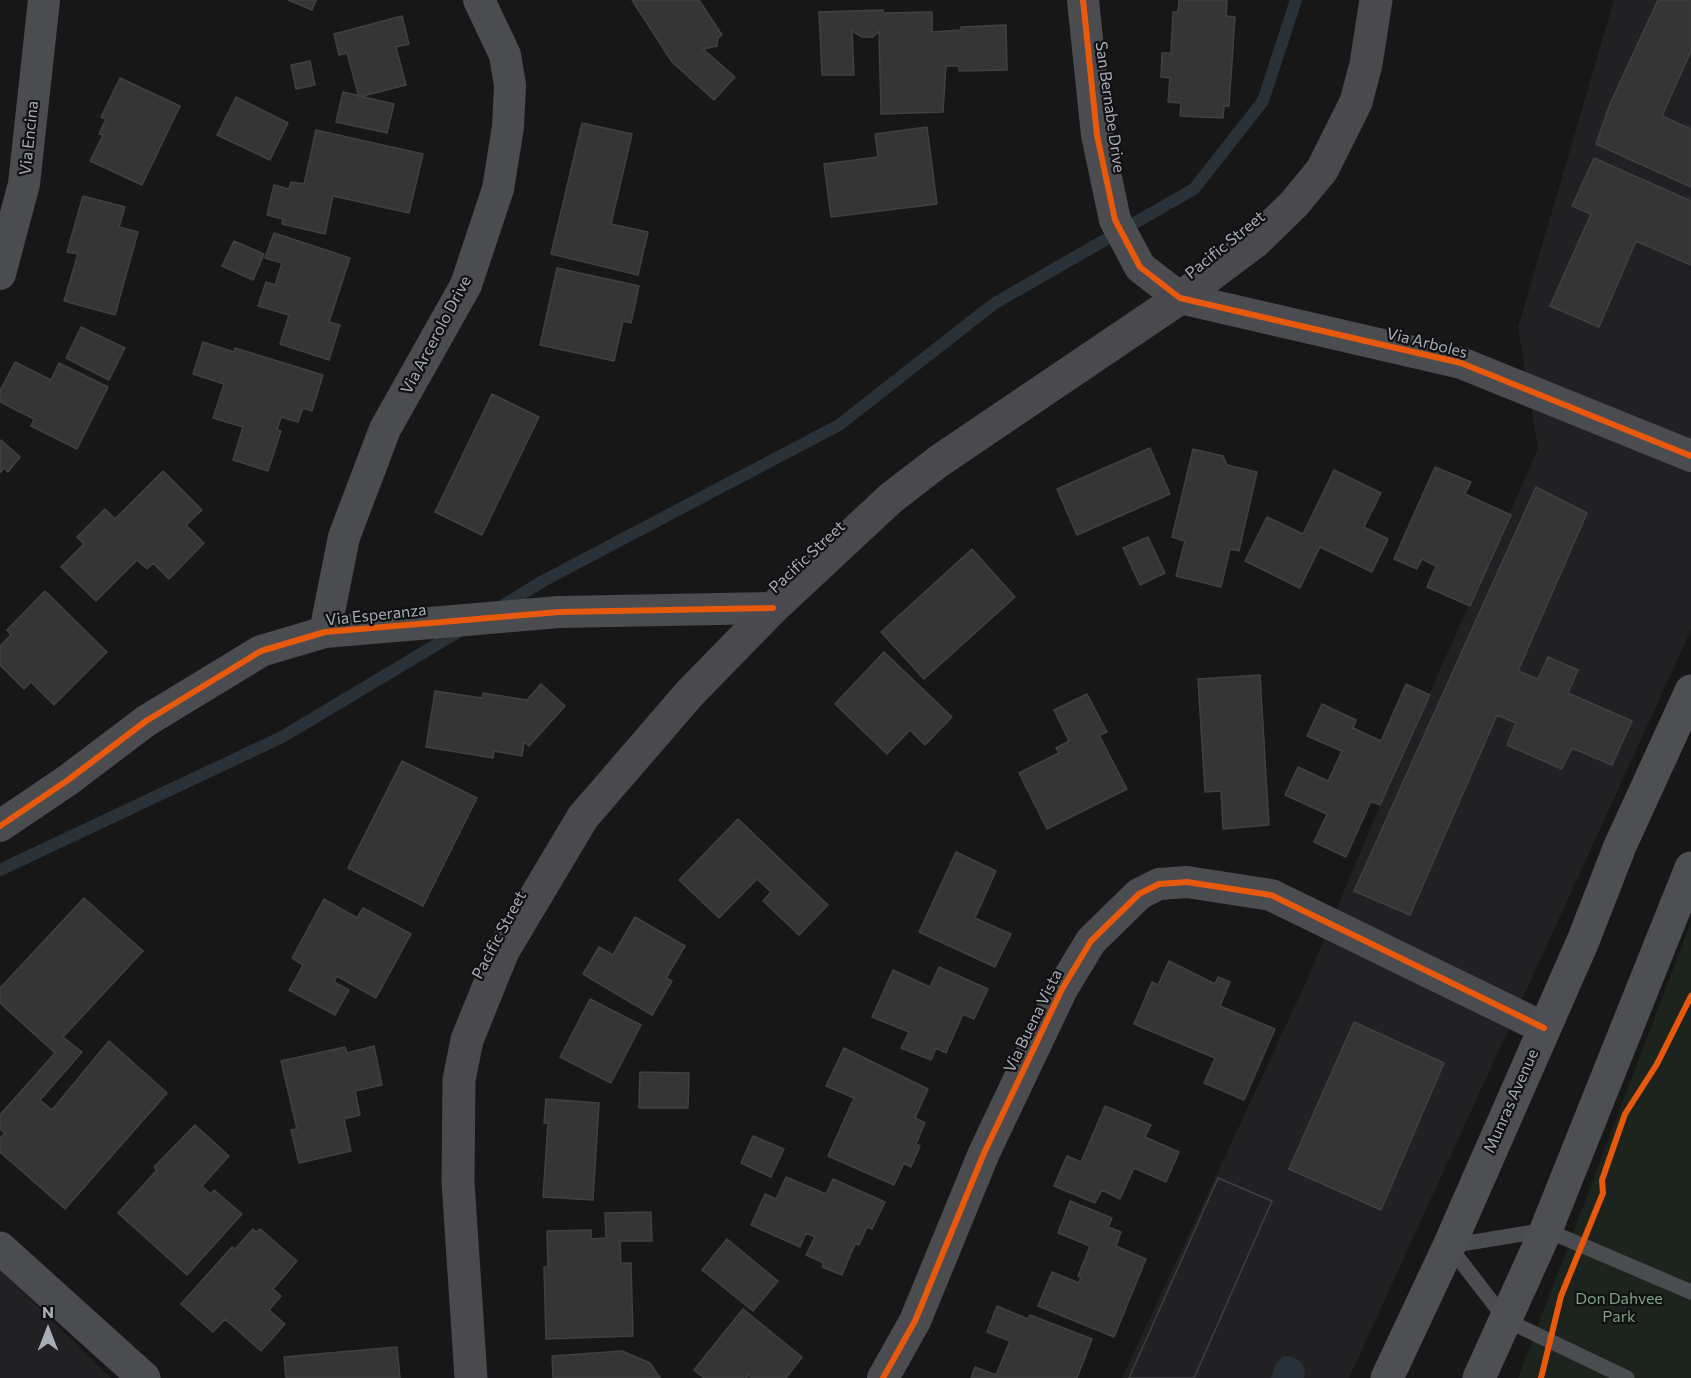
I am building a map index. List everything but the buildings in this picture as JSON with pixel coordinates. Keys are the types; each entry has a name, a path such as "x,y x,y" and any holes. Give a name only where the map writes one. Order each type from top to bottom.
{"main road":[{"name":"Pacific Street","path":"471,1378 458,1182 459,1092 466,1040 503,951 583,817 690,693 773,608 891,498 939,461 1180,298 1256,241 1294,204 1322,170 1356,102 1366,64 1376,0"},
{"name":"Munras Avenue","path":"1387,1378 1449,1246 1583,941 1620,846 1691,691"},
{"path":"1479,1378 1546,1230 1691,868"}],"street":[{"name":"Via Encina","path":"0,274 24,184 44,0"},
{"name":"Via Arcerolo Drive","path":"325,632 344,537 385,429 465,285 498,189 508,127 510,85 505,55 479,0"},
{"name":"San Bernabe Drive","path":"1083,0 1097,135 1115,220 1140,267 1180,298"},
{"name":"Via Arboles","path":"1180,298 1461,363 1691,456"},
{"name":"Via Esperanza","path":"0,826 68,780 147,721 261,651 325,632 559,612 773,608"},
{"name":"Via Buena Vista","path":"883,1378 915,1321 984,1153 1062,989 1091,941 1139,894 1159,884 1187,882 1272,895 1544,1028"},
{"path":"0,1248 144,1378"}],"lane":[{"path":"1627,1378 1506,1320 1449,1246 1546,1230 1691,1292"}],"path":[{"path":"1561,1296 1568,1275"}],"shaded area":[{"path":"1614,0 1691,0 1691,630 1349,1378 1122,1378 1307,980 1380,805 1538,449 1518,327"},
{"path":"0,1270 111,1378 0,1378"},
{"path":"1283,1356 1292,1357 1301,1362 1305,1370 1304,1378 1271,1378 1276,1364"}],"green space":[{"name":"Don Dahvee Park","path":"1691,922 1691,1378 1518,1378"}],"waterway":[{"path":"497,609 543,581 839,425 995,303 1194,189 1263,101 1296,0"},
{"path":"0,870 282,737 461,630"}],"cycle path":[{"path":"1083,0 1097,135 1115,220 1140,267 1180,298 1461,363 1691,456"},
{"path":"0,826 68,780 146,721 261,651 325,632 559,612 773,608"},
{"path":"883,1378 915,1321 984,1153 1062,989 1091,941 1139,894 1159,884 1187,882 1271,895 1544,1028"},
{"path":"1541,1378 1561,1296 1603,1193 1602,1180 1625,1114 1657,1064 1691,996"}]}
